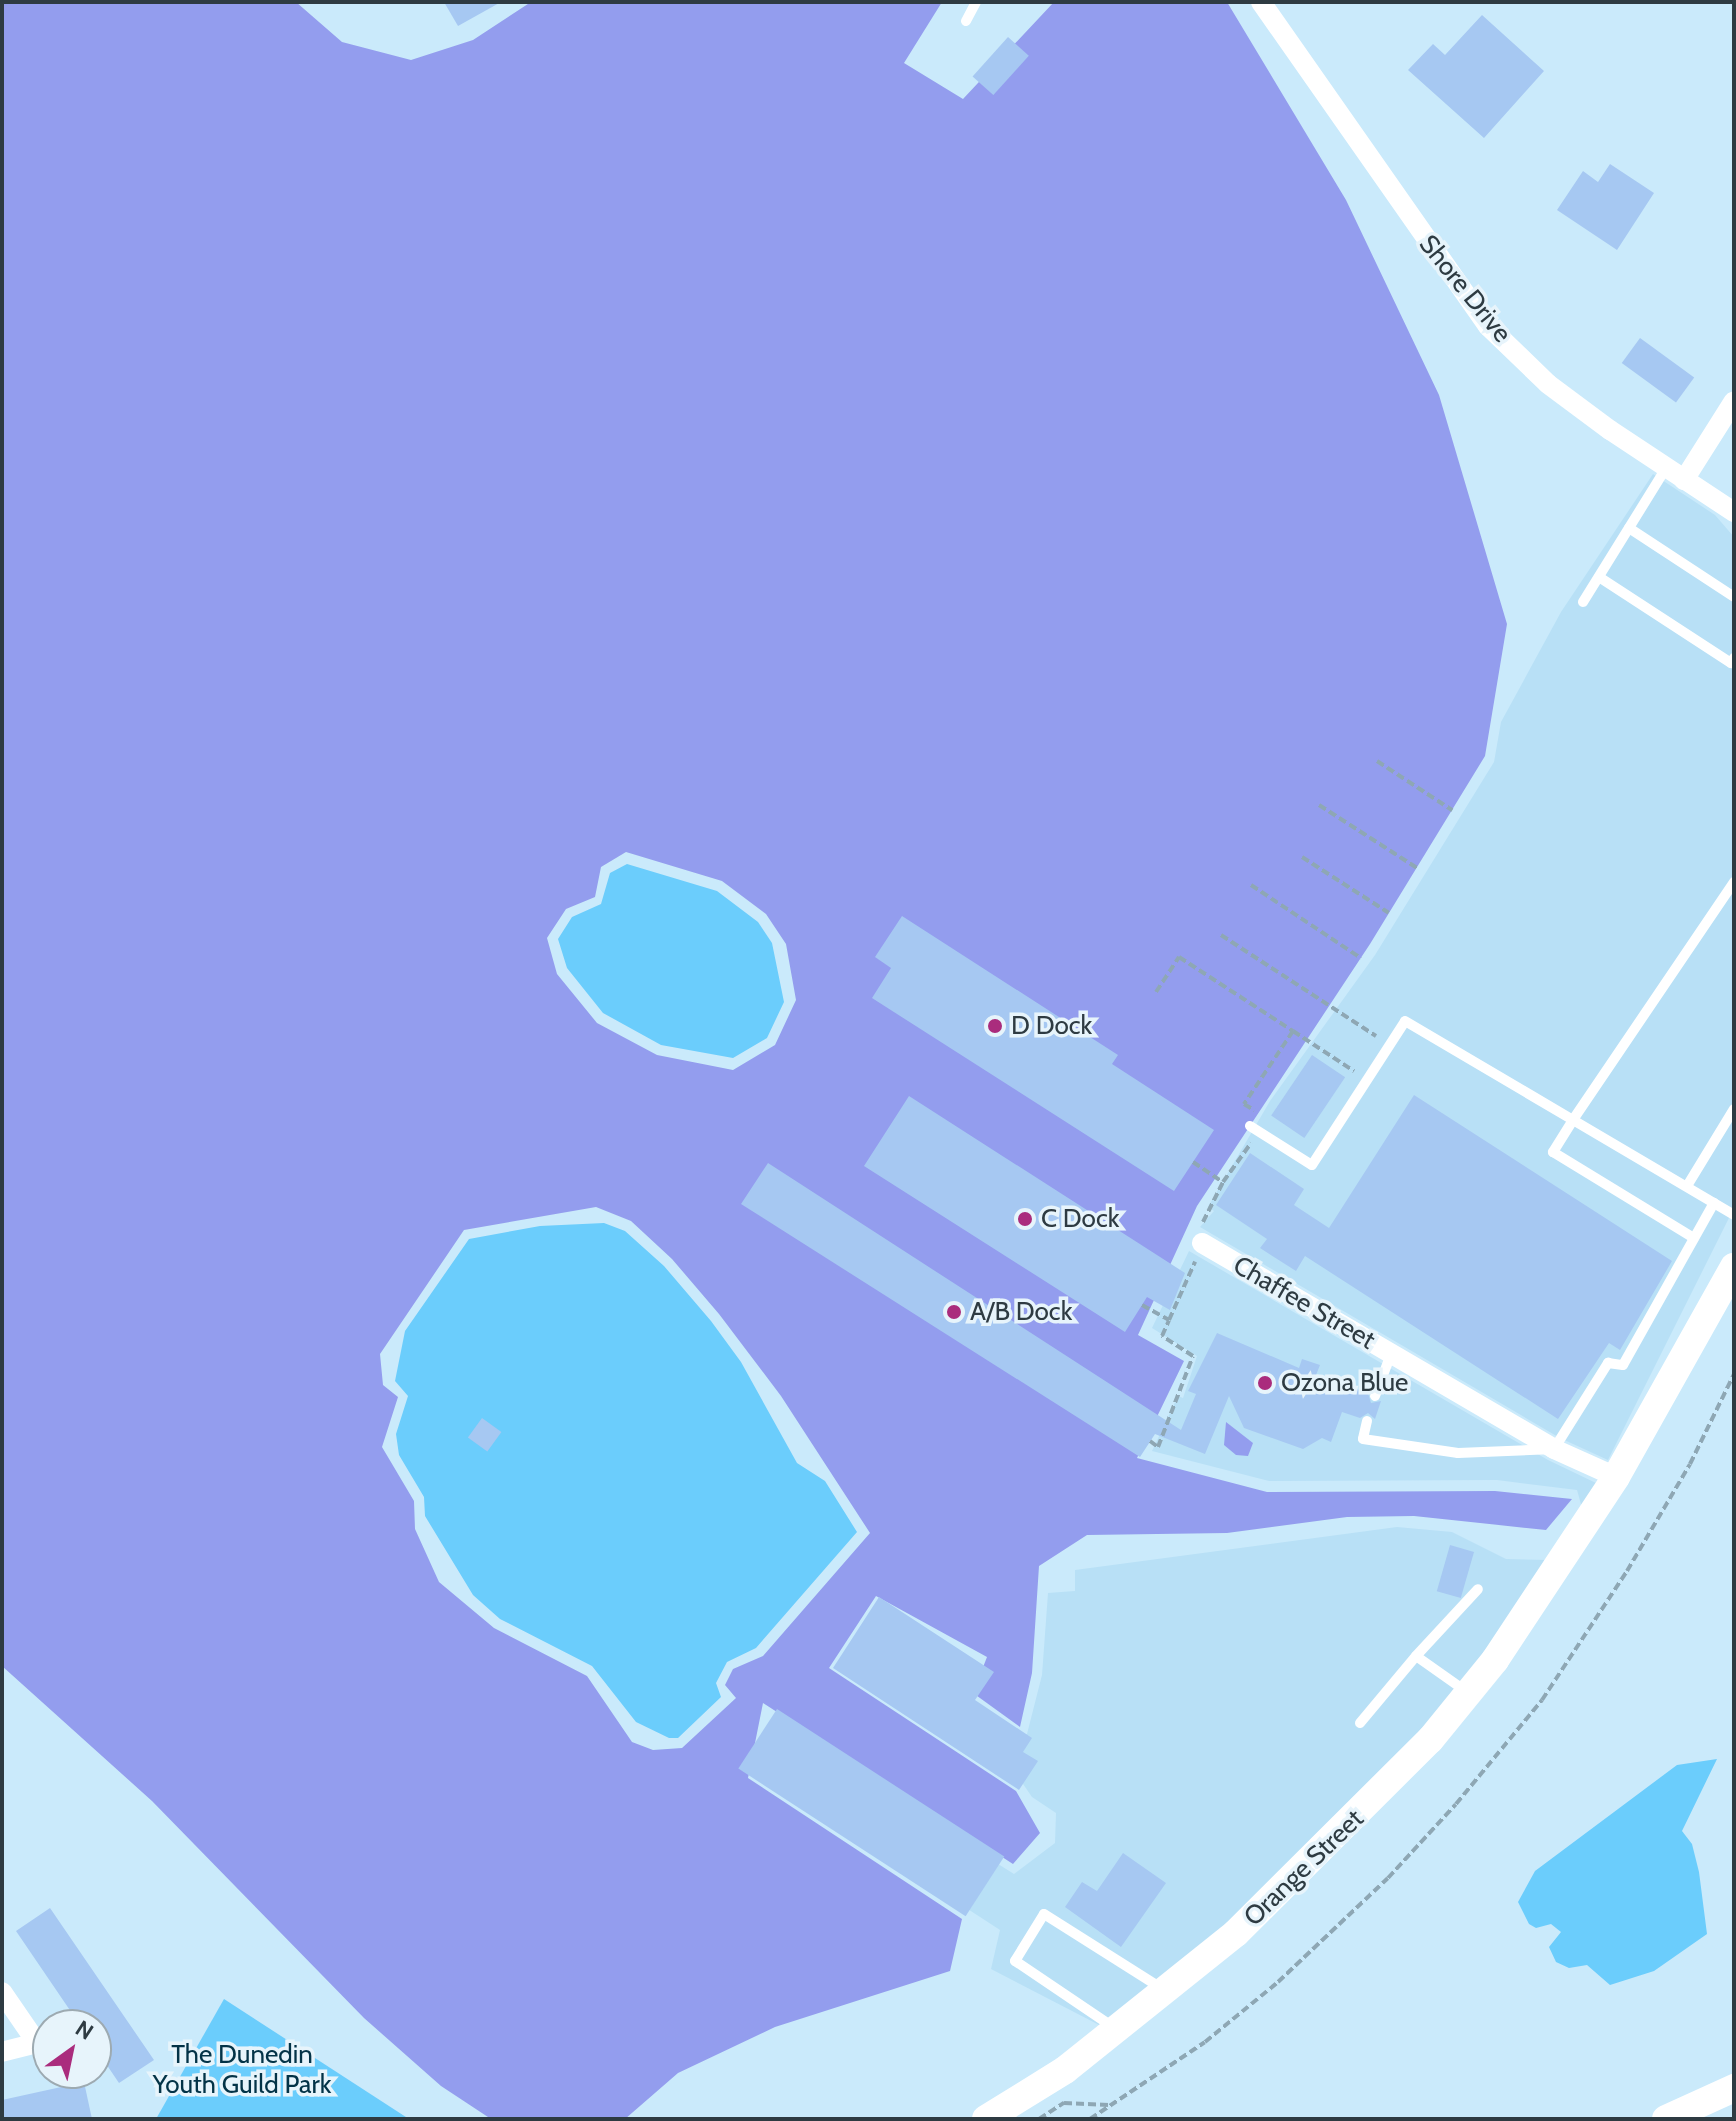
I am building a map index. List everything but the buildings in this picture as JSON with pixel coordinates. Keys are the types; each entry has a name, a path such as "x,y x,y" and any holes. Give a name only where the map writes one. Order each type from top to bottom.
{"street":[{"name":"Shore Drive","path":"1261,2 1488,326 1548,384 1734,512"},
{"path":"1675,474 1734,401"},
{"name":"Chaffee Street","path":"1202,1243 1554,1449 1616,1477"},
{"name":"Orange Street","path":"986,2119 1065,2070 1236,1933 1361,1812 1469,1693 1616,1477 1734,1267"},
{"path":"2,1992 37,2043 2,2052"},
{"path":"1666,2119 1734,2088"}],"lane":[{"path":"966,21 976,2"},
{"path":"1583,602 1629,528 1675,474"},
{"path":"1629,528 1734,597"},
{"path":"1599,577 1731,663 1734,658"},
{"path":"1694,1238 1553,1152 1734,882"},
{"path":"1250,1126 1312,1165 1405,1021 1734,1215"},
{"path":"1687,1186 1734,1109"},
{"path":"1367,1421 1363,1439 1458,1453 1554,1449 1608,1363 1623,1365 1714,1203"},
{"path":"1375,1396 1391,1354"},
{"path":"1360,1723 1478,1589"},
{"path":"1416,1656 1469,1693"},
{"path":"1117,2030 1015,1961 1044,1914 1166,1991"}],"path":[{"path":"1377,761 1452,810"},
{"path":"1319,805 1417,868"},
{"path":"1302,857 1389,913"},
{"path":"1251,885 1361,958"},
{"path":"1221,935 1389,1045"},
{"path":"1156,992 1179,957 1367,1079"},
{"path":"1244,1104 1293,1031"},
{"path":"1193,1162 1223,1182 1245,1147 1262,1134"},
{"path":"1150,1441 1158,1447 1193,1356 1162,1336 1169,1320"},
{"path":"1090,2119 1205,2042 1278,1982 1388,1878 1456,1804 1542,1700 1627,1571 1690,1464 1734,1374"},
{"path":"1039,2119 1064,2103 1112,2105"}],"shaded area":[{"path":"2,2 296,2 342,42 411,60 473,40 531,2 942,2 904,63 963,99 1054,2 1227,2 1346,200 1439,395 1507,624 1485,756 1370,944 1197,1206 1138,1335 1184,1361 1137,1458 1267,1492 1495,1491 1572,1499 1546,1530 1414,1516 1347,1517 1227,1533 1087,1535 1039,1566 1032,1673 1020,1727 973,1693 987,1657 876,1596 829,1668 1016,1791 1040,1833 1013,1864 763,1703 748,1778 962,1919 950,1971 775,2027 678,2073 625,2119 491,2119 441,2086 364,2018 152,1801 2,1666","holes":["626,852 722,881 766,914 786,944 796,1000 775,1045 733,1070 657,1055 597,1023 557,974 547,938 566,909 595,897 601,867","596,1207 631,1221 672,1259 719,1314 781,1396 870,1533 763,1656 733,1669 725,1685 736,1698 682,1748 653,1750 632,1742 587,1676 494,1628 439,1582 415,1529 414,1501 382,1447 398,1397 383,1385 380,1354 464,1230"]},
{"path":"1653,474 1715,515 1734,537 1734,1208 1608,1460 1560,1438 1200,1227 1214,1211 1208,1207 1270,1101 1375,955 1494,762 1501,722 1561,612"},
{"path":"1189,1251 1548,1460 1596,1483 1582,1508 1577,1490 1497,1480 1269,1481 1152,1451 1178,1396 1183,1398 1197,1356 1152,1328"},
{"path":"1226,1422 1253,1443 1248,1456 1236,1455 1224,1445"},
{"path":"1397,1527 1452,1532 1506,1559 1548,1560 1486,1653 1421,1732 1230,1924 1103,2027 991,1969 1000,1930 759,1773 780,1727 1014,1874 1055,1843 1056,1813 1032,1797 963,1697 1020,1737 1027,1734 1042,1675 1048,1593 1075,1591 1075,1570"}],"green space":[{"path":"627,864 717,891 758,922 772,943 784,1002 767,1038 733,1058 661,1045 603,1013 567,968 558,939 572,917 601,904 610,873"},
{"path":"604,1223 625,1231 664,1266 711,1321 741,1362 797,1463 825,1481 857,1532 756,1648 727,1662 716,1683 721,1697 678,1738 669,1738 636,1722 592,1666 500,1619 473,1595 425,1516 424,1497 399,1455 396,1434 408,1396 395,1381 405,1331 469,1239 540,1226"},
{"path":"1717,1759 1682,1831 1692,1844 1699,1872 1707,1934 1654,1971 1610,1985 1587,1965 1569,1968 1556,1962 1549,1947 1561,1932 1551,1924 1536,1928 1529,1924 1518,1902 1535,1871 1677,1765"},
{"name":"The Dunedin Youth Guild Park","path":"224,1999 409,2119 156,2119"}],"place":[{"name":"D Dock","path":"995,1026"},
{"name":"C Dock","path":"1025,1219"},
{"name":"A/B Dock","path":"954,1312"},
{"name":"Ozona Blue","path":"1265,1383"}]}
